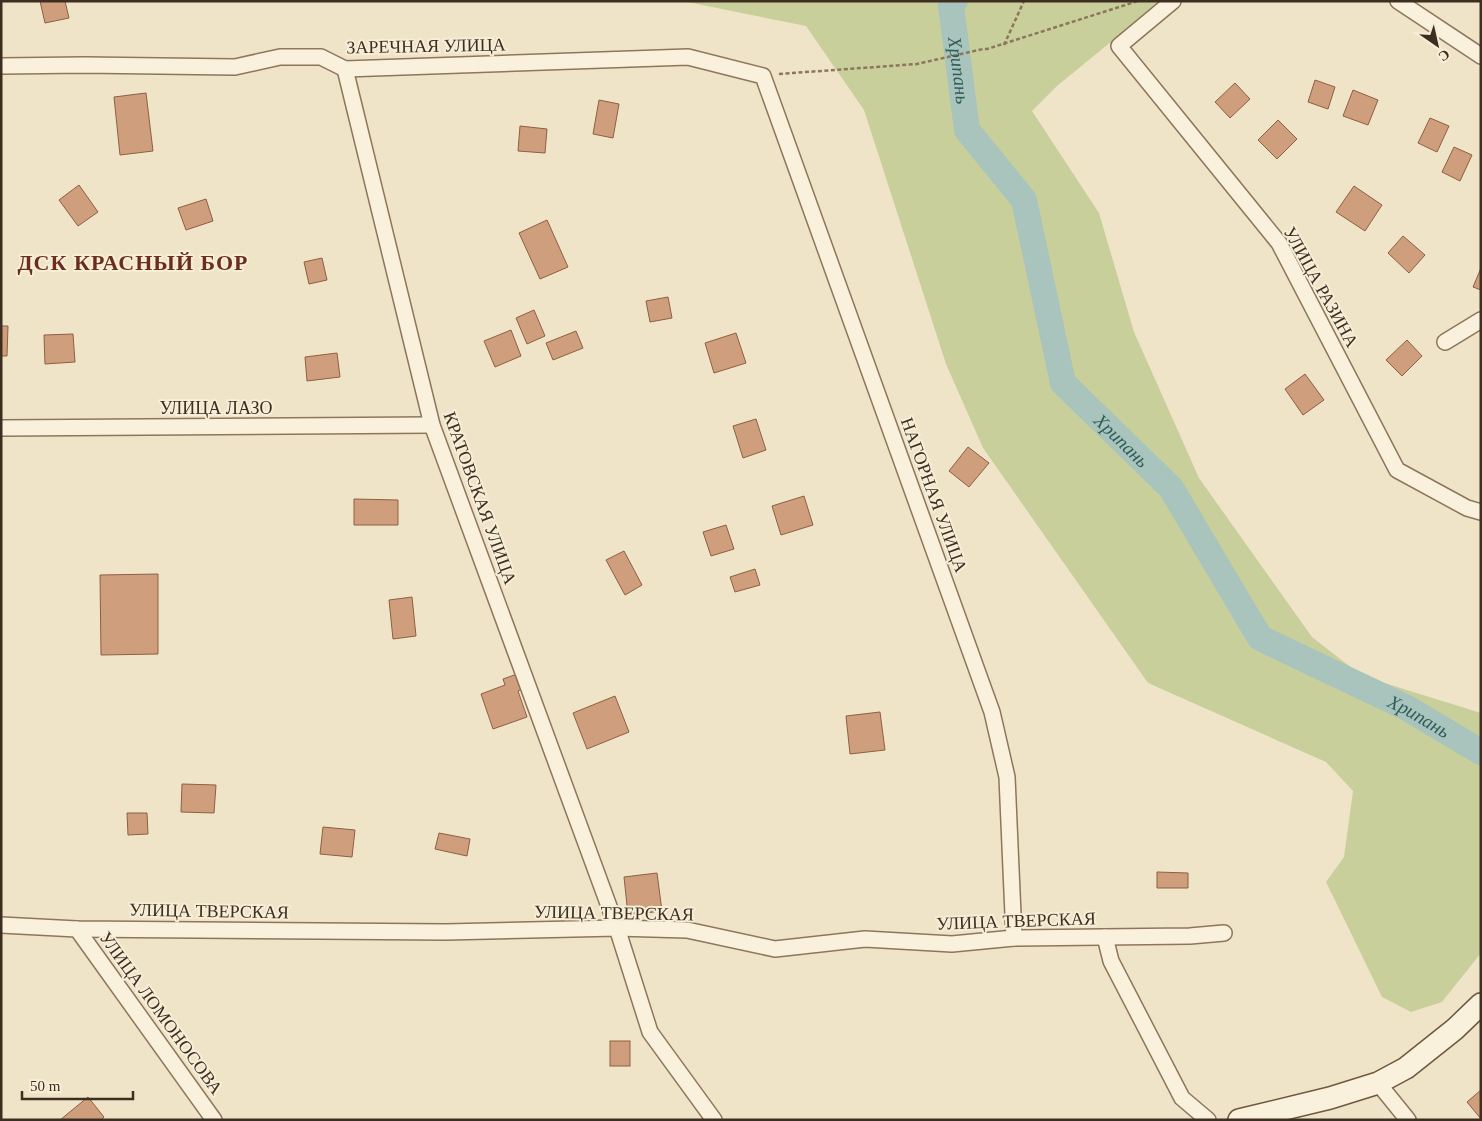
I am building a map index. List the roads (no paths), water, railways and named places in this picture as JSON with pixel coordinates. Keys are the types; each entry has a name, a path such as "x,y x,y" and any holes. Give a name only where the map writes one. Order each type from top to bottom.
{"main road":[{"path":"1239,1120 1330,1098 1378,1084 1406,1068 1481,1004"}],"street":[{"name":"УЛИЦА РАЗИНА","path":"1172,1 1120,46 1279,243 1397,470 1467,508 1481,512"},
{"path":"1398,1 1481,56"},
{"name":"ЗАРЕЧНАЯ УЛИЦА","path":"1,66 235,67 280,57 321,57 345,69 688,57 763,76"},
{"name":"КРАТОВСКАЯ УЛИЦА","path":"345,69 432,425 617,928 650,1032 714,1120"},
{"name":"НАГОРНАЯ УЛИЦА","path":"763,76 992,712 1007,777 1014,938"},
{"path":"1445,342 1481,320"},
{"name":"УЛИЦА ЛАЗО","path":"1,428 432,425"},
{"name":"УЛИЦА ТВЕРСКАЯ","path":"1,925 78,929 446,932 617,928 687,930 775,949 865,939 952,944 1014,938 1190,936 1224,933"},
{"name":"УЛИЦА ЛОМОНОСОВА","path":"78,929 214,1120"},
{"path":"1105,937 1111,961 1182,1098 1208,1120"},
{"path":"1378,1084 1408,1120"}],"waterway":[{"name":"Хрипань","path":"955,1 951,6 967,130 1024,200 1063,383 1171,488 1260,638 1407,708 1481,752"}],"district":[{"name":"ДСК КРАСНЫЙ БОР","path":"133,262"}]}
